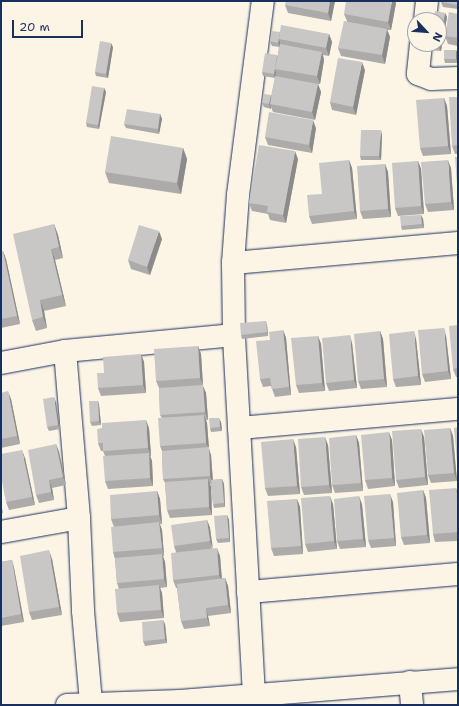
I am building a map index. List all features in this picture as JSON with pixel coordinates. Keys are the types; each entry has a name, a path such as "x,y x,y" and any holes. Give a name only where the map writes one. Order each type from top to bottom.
{"street":[{"path":"254,695 234,335 233,263 238,195 262,1"},
{"path":"425,12 427,1"},
{"path":"420,52 418,74 431,79 458,78"},
{"path":"233,263 458,243"},
{"path":"1,363 65,351 234,335"},
{"path":"65,351 80,518 91,703"},
{"path":"239,428 458,409"},
{"path":"1,532 80,518"},
{"path":"248,592 458,574"},
{"path":"67,705 91,703 180,703 254,695 458,679"},
{"path":"410,682 412,705"}],"building":[{"path":"286,1 330,1 328,13 285,5"},
{"path":"346,1 392,1 388,22 344,14"},
{"path":"458,1 458,5 441,2"},
{"path":"449,12 458,14 458,38 447,36"},
{"path":"344,21 387,29 382,55 338,48"},
{"path":"281,25 329,34 326,48 279,39"},
{"path":"272,31 280,32 278,43 270,41"},
{"path":"100,41 111,43 106,74 95,72"},
{"path":"280,44 322,52 317,76 275,69"},
{"path":"447,50 456,50 456,59 444,59 444,52 447,52"},
{"path":"265,53 277,55 274,74 262,72"},
{"path":"338,58 362,62 353,107 330,102"},
{"path":"275,76 318,84 312,112 270,104"},
{"path":"92,86 104,88 98,125 86,123"},
{"path":"264,94 271,95 269,104 262,103"},
{"path":"449,97 458,97 458,145 452,146"},
{"path":"444,98 448,146 420,148 416,100"},
{"path":"127,109 160,114 158,129 124,124"},
{"path":"269,112 313,120 309,145 265,137"},
{"path":"361,130 381,130 379,156 360,156"},
{"path":"111,136 183,148 177,183 105,172"},
{"path":"259,145 295,151 283,215 267,212 268,206 249,203"},
{"path":"455,157 458,157 458,199"},
{"path":"349,160 354,211 309,216 307,195 322,194 319,163"},
{"path":"448,160 451,202 425,204 421,162"},
{"path":"418,161 421,206 395,208 392,163"},
{"path":"385,164 388,209 360,211 357,166"},
{"path":"421,215 422,224 401,226 400,216"},
{"path":"54,224 59,247 51,249 62,295 40,300 43,317 32,320 13,234"},
{"path":"139,225 159,231 147,267 128,260"},
{"path":"1,251 3,251 17,316 1,319"},
{"path":"266,321 267,332 241,335 240,323"},
{"path":"458,325 458,368 453,369 449,326"},
{"path":"444,328 448,371 422,374 418,330"},
{"path":"283,330 289,387 272,389 270,378 260,379 256,341 270,340 269,332"},
{"path":"380,331 384,379 358,381 354,334"},
{"path":"414,331 418,376 393,379 389,334"},
{"path":"350,335 354,380 326,383 322,338"},
{"path":"318,336 322,383 296,385 291,338"},
{"path":"198,346 200,378 156,381 154,349"},
{"path":"141,354 143,385 98,388 97,373 104,373 103,357"},
{"path":"203,385 205,412 160,415 159,388"},
{"path":"8,391 17,436 1,439 1,393"},
{"path":"54,397 58,425 47,427 43,399"},
{"path":"89,401 98,401 99,421 90,422"},
{"path":"204,415 206,443 160,446 158,418"},
{"path":"209,418 219,418 220,427 210,428"},
{"path":"146,420 148,448 103,451 103,443 98,443 97,429 102,428 102,423"},
{"path":"458,427 458,474 454,428"},
{"path":"450,428 454,473 428,475 424,430"},
{"path":"421,429 425,477 396,480 392,431"},
{"path":"389,432 392,478 365,480 361,435"},
{"path":"356,435 361,483 332,485 329,438"},
{"path":"325,437 329,485 301,487 298,439"},
{"path":"293,439 297,486 265,488 261,442"},
{"path":"56,444 63,477 49,480 51,492 36,495 28,450"},
{"path":"209,447 210,476 163,479 162,451"},
{"path":"22,450 32,497 6,502 1,476 1,454"},
{"path":"149,453 150,478 105,481 103,456"},
{"path":"208,479 209,507 167,510 165,482"},
{"path":"222,479 224,503 213,504 211,480"},
{"path":"456,488 458,532 433,534 429,490"},
{"path":"423,490 427,535 401,537 397,493"},
{"path":"157,491 159,515 111,519 110,495"},
{"path":"390,494 394,538 368,540 364,496"},
{"path":"330,496 334,541 305,544 301,498"},
{"path":"359,496 363,539 337,541 334,499"},
{"path":"297,499 301,546 271,548 267,501"},
{"path":"227,515 229,538 216,539 214,516"},
{"path":"207,520 210,541 174,546 171,525"},
{"path":"159,522 162,548 113,552 111,527"},
{"path":"217,548 219,575 173,580 171,553"},
{"path":"49,550 59,607 29,612 20,556"},
{"path":"162,554 164,579 117,583 115,558"},
{"path":"12,560 21,614 1,618 1,562"},
{"path":"225,578 228,605 206,608 207,618 181,621 177,584"},
{"path":"159,585 161,610 117,613 115,589"},
{"path":"163,620 165,639 143,641 142,622"}]}
